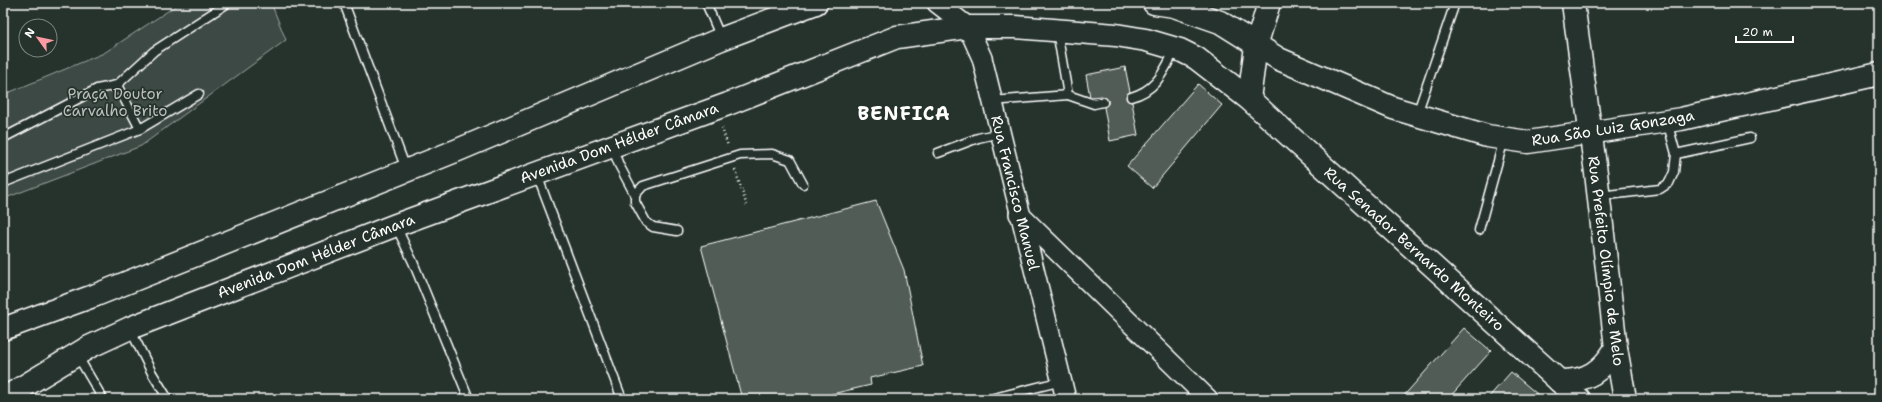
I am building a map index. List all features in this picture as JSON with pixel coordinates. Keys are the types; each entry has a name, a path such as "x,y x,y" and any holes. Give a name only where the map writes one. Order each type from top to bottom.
{"main road":[{"path":"3,329 96,295 406,170 721,39 816,3"},
{"path":"1249,100 1256,46 1269,3"},
{"name":"Rua Prefeito Olímpio de Melo","path":"1573,3 1616,348 1625,399"},
{"name":"Rua São Luiz Gonzaga","path":"1166,4 1220,22 1256,46 1302,70 1393,108 1487,136 1528,142 1590,134 1667,120 1879,74"},
{"name":"Avenida Dom Hélder Câmara","path":"3,399 77,355 130,328 536,172 728,104 897,37 968,26 1057,30 1116,35 1146,40 1175,48 1196,58 1249,100"},
{"name":"Rua Senador Bernardo Monteiro","path":"1249,100 1579,399"},
{"path":"1559,381 1572,381 1592,374 1602,367 1616,348"}],"street":[{"name":"Rua Francisco Manuel","path":"937,3 968,26 982,58 1019,214 1066,399"},
{"path":"1019,214 1208,399"}],"lane":[{"path":"3,138 96,89 117,85 154,51 228,3"},
{"path":"344,3 406,170"},
{"path":"706,3 721,39"},
{"path":"1417,115 1455,3"},
{"path":"1057,30 1068,95"},
{"path":"1131,97 1143,94 1157,82 1175,48"},
{"path":"117,85 140,129"},
{"path":"4,180 140,129 199,94"},
{"path":"992,101 1068,95 1094,104 1103,102"},
{"path":"1598,196 1660,189 1669,183 1674,172 1676,154 1667,120"},
{"path":"938,153 978,138 1000,133"},
{"path":"1676,154 1750,138"},
{"path":"1479,230 1505,139"},
{"path":"612,146 619,165 635,195 635,202 646,222 653,227 677,231"},
{"path":"635,195 643,186 740,155 772,154 790,160 803,184"},
{"path":"536,172 622,399"},
{"path":"396,225 413,262 469,399"},
{"path":"130,328 152,373 168,399"},
{"path":"77,355 103,399"},
{"path":"990,399 1062,380"}],"green space":[{"name":"Praça Doutor Carvalho Brito","path":"180,3 271,3 286,40 141,146 3,199 3,95 104,53"}],"building":[{"path":"1125,67 1130,92 1127,94 1126,98 1128,101 1132,102 1138,135 1110,141 1104,107 1108,104 1108,100 1102,96 1090,97 1086,75"},
{"path":"1198,84 1222,105 1152,188 1127,166"},
{"path":"876,201 904,270 923,366 870,378 871,385 810,399 742,399 701,246"},
{"path":"1464,328 1491,351 1448,399 1401,399"},
{"path":"1511,372 1543,399 1487,399"}],"district":[{"name":"BENFICA","path":"904,113"}]}
